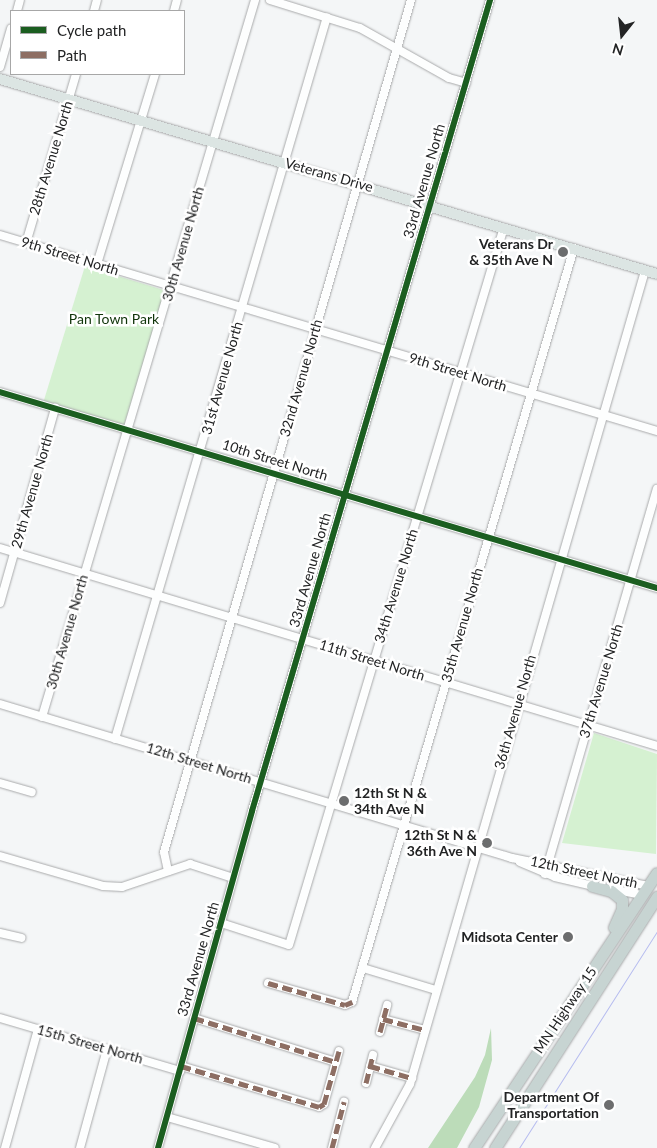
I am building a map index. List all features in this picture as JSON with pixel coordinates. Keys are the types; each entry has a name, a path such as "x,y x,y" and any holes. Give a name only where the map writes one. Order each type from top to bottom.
{"highway":[{"name":"MN Highway 15","path":"474,1148 649,889 657,873"},
{"path":"573,999 622,909 622,900 616,894 592,886"},
{"name":"MN Highway 15","path":"495,1148 657,897"}],"main road":[{"name":"Veterans Drive","path":"0,79 430,205 657,274"},
{"path":"649,889 657,897"}],"street":[{"name":"30th Avenue North","path":"42,717 255,0"},
{"path":"270,0 360,28 449,78 466,84"},
{"name":"32nd Avenue North","path":"168,871 164,852 411,0"},
{"name":"33rd Avenue North","path":"158,1148 260,782 490,0"},
{"name":"31st Avenue North","path":"115,738 327,17"},
{"path":"0,67 10,32"},
{"name":"28th Avenue North","path":"26,243 76,75"},
{"path":"98,264 155,75"},
{"name":"34th Avenue North","path":"221,923 289,945 504,227"},
{"name":"9th Street North","path":"0,235 657,431"},
{"name":"35th Avenue North","path":"268,983 345,1005 352,1002 529,393 574,248"},
{"name":"36th Avenue North","path":"374,1148 412,1078 476,847 601,414 645,271"},
{"name":"10th Street North","path":"0,392 657,588"},
{"name":"29th Avenue North","path":"0,603 55,408"},
{"name":"37th Avenue North","path":"546,870 657,489"},
{"name":"11th Street North","path":"0,548 657,746"},
{"name":"12th Street North","path":"0,704 404,824 512,858 592,886 649,889"},
{"path":"0,783 32,792"},
{"path":"0,856 103,886 122,887 190,864 233,878"},
{"name":"12th Street North","path":"546,870 649,889"},
{"path":"0,932 21,938"},
{"path":"363,968 436,990"},
{"path":"380,1032 387,1005"},
{"name":"15th Street North","path":"0,1018 319,1107 324,1104 336,1062"},
{"path":"194,1018 336,1062 339,1052"},
{"path":"383,1019 425,1030"},
{"path":"5,1148 38,1029"},
{"path":"80,1148 107,1049"},
{"path":"366,1083 373,1055"},
{"path":"370,1066 412,1078"},
{"path":"332,1148 344,1102"},
{"path":"167,1117 275,1148"}],"green space":[{"name":"Pan Town Park","path":"85,266 165,291 124,425 44,401"},
{"path":"594,733 657,754 656,854 562,843"},
{"path":"491,1028 492,1060 479,1107 457,1148 428,1148 475,1077 485,1055"}],"waterway":[{"path":"519,1148 657,931"}],"marked path":[{"path":"268,983 345,1005 352,1002"},
{"path":"380,1032 387,1005"},
{"path":"194,1018 336,1062"},
{"path":"383,1019 425,1030"},
{"path":"181,1066 319,1107 324,1104 339,1051"},
{"path":"366,1083 373,1055"},
{"path":"370,1066 412,1078"},
{"path":"332,1148 344,1102"}],"cycle path":[{"path":"158,1148 252,811 490,0"},
{"path":"0,392 657,588"}],"place":[{"name":"Veterans Dr & 35th Ave N","path":"563,252"},
{"name":"12th St N & 34th Ave N","path":"344,801"},
{"name":"12th St N & 36th Ave N","path":"487,843"},
{"name":"Midsota Center","path":"568,937"},
{"name":"Department Of Transportation","path":"609,1105"}]}
